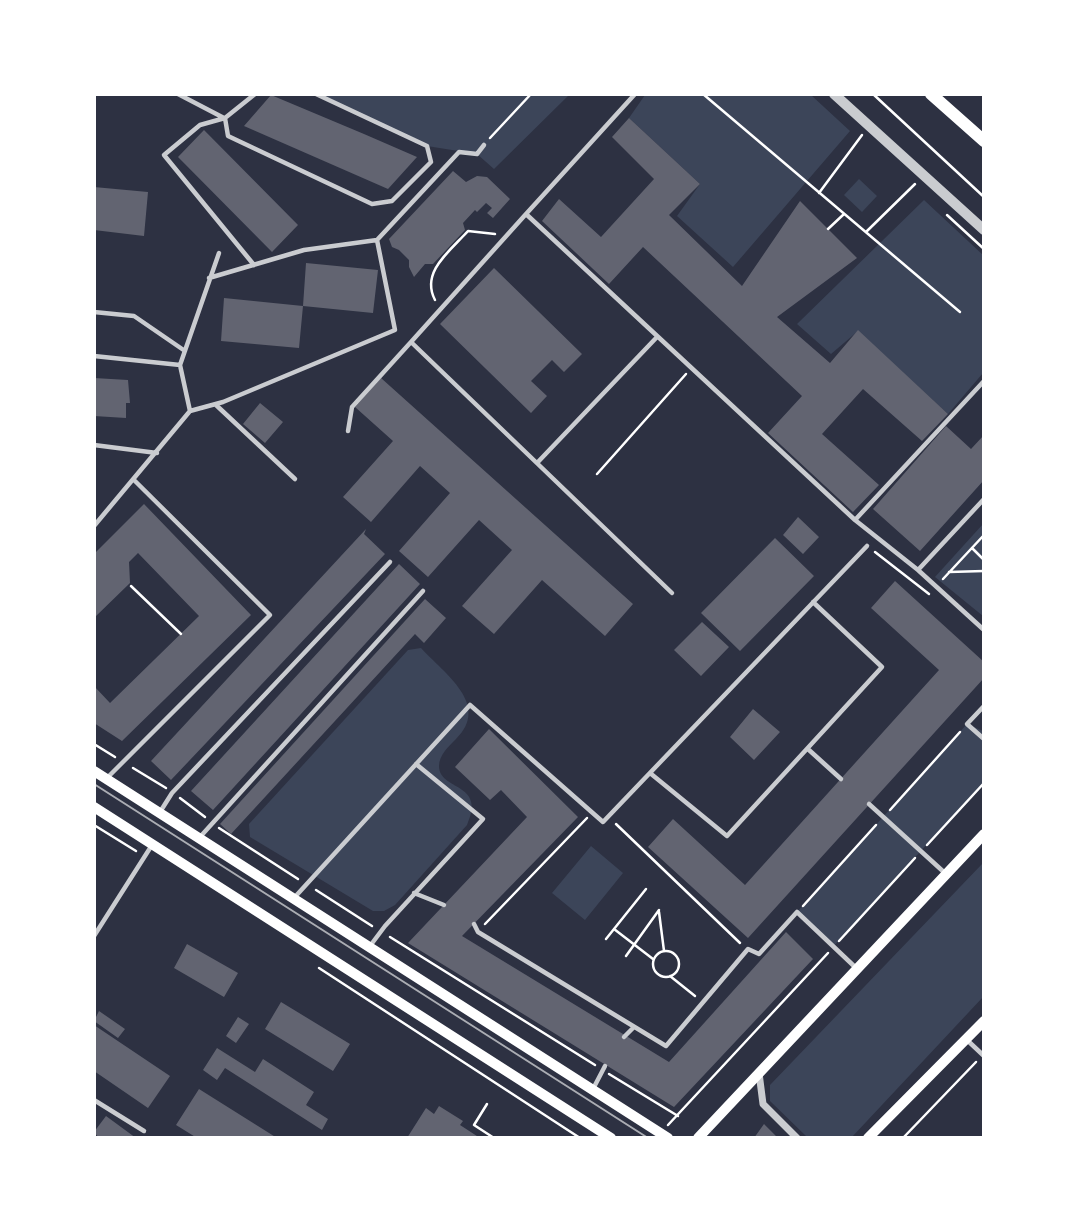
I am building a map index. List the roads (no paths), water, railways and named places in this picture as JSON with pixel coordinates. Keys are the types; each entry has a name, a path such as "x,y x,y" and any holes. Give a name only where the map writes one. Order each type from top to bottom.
{"main road":[{"path":"932,94 984,141"},
{"path":"94,771 668,1138"},
{"path":"94,807 598,1134 611,1138"},
{"path":"698,1138 984,834"},
{"path":"868,1138 984,1021"}],"street":[{"path":"834,94 984,230"},
{"path":"759,1073 763,1104 797,1138"}],"lane":[{"path":"178,94 225,118"},
{"path":"254,265 163,155 200,125 225,118 255,94"},
{"path":"348,431 352,407 635,94"},
{"path":"225,118 228,136 373,204 392,201 431,162 427,146 318,95"},
{"path":"209,278 304,250 377,240 459,152 477,153 484,145"},
{"path":"526,214 855,520 918,570 984,630"},
{"path":"94,526 190,411 216,405 395,330 377,240"},
{"path":"190,411 180,365 219,253"},
{"path":"94,312 134,316 185,351"},
{"path":"537,463 657,337"},
{"path":"411,342 673,593"},
{"path":"94,356 180,365"},
{"path":"855,520 984,381"},
{"path":"216,405 295,479"},
{"path":"94,445 157,453"},
{"path":"106,778 270,615 134,480"},
{"path":"918,570 984,499"},
{"path":"294,898 470,705 603,822 867,545"},
{"path":"159,812 172,793 390,562"},
{"path":"200,838 423,591"},
{"path":"650,773 727,836 882,667 813,602"},
{"path":"984,706 967,724 984,739"},
{"path":"808,750 841,779"},
{"path":"370,946 414,893 483,819 416,764"},
{"path":"869,804 946,874"},
{"path":"94,936 152,844"},
{"path":"414,893 444,905"},
{"path":"474,924 478,932 666,1046 748,949 759,954 797,912 858,970"},
{"path":"624,1037 634,1028"},
{"path":"967,1040 983,1056"},
{"path":"593,1089 605,1066"},
{"path":"94,1100 144,1131"}],"tram line":[{"path":"94,784 648,1138"}]}
